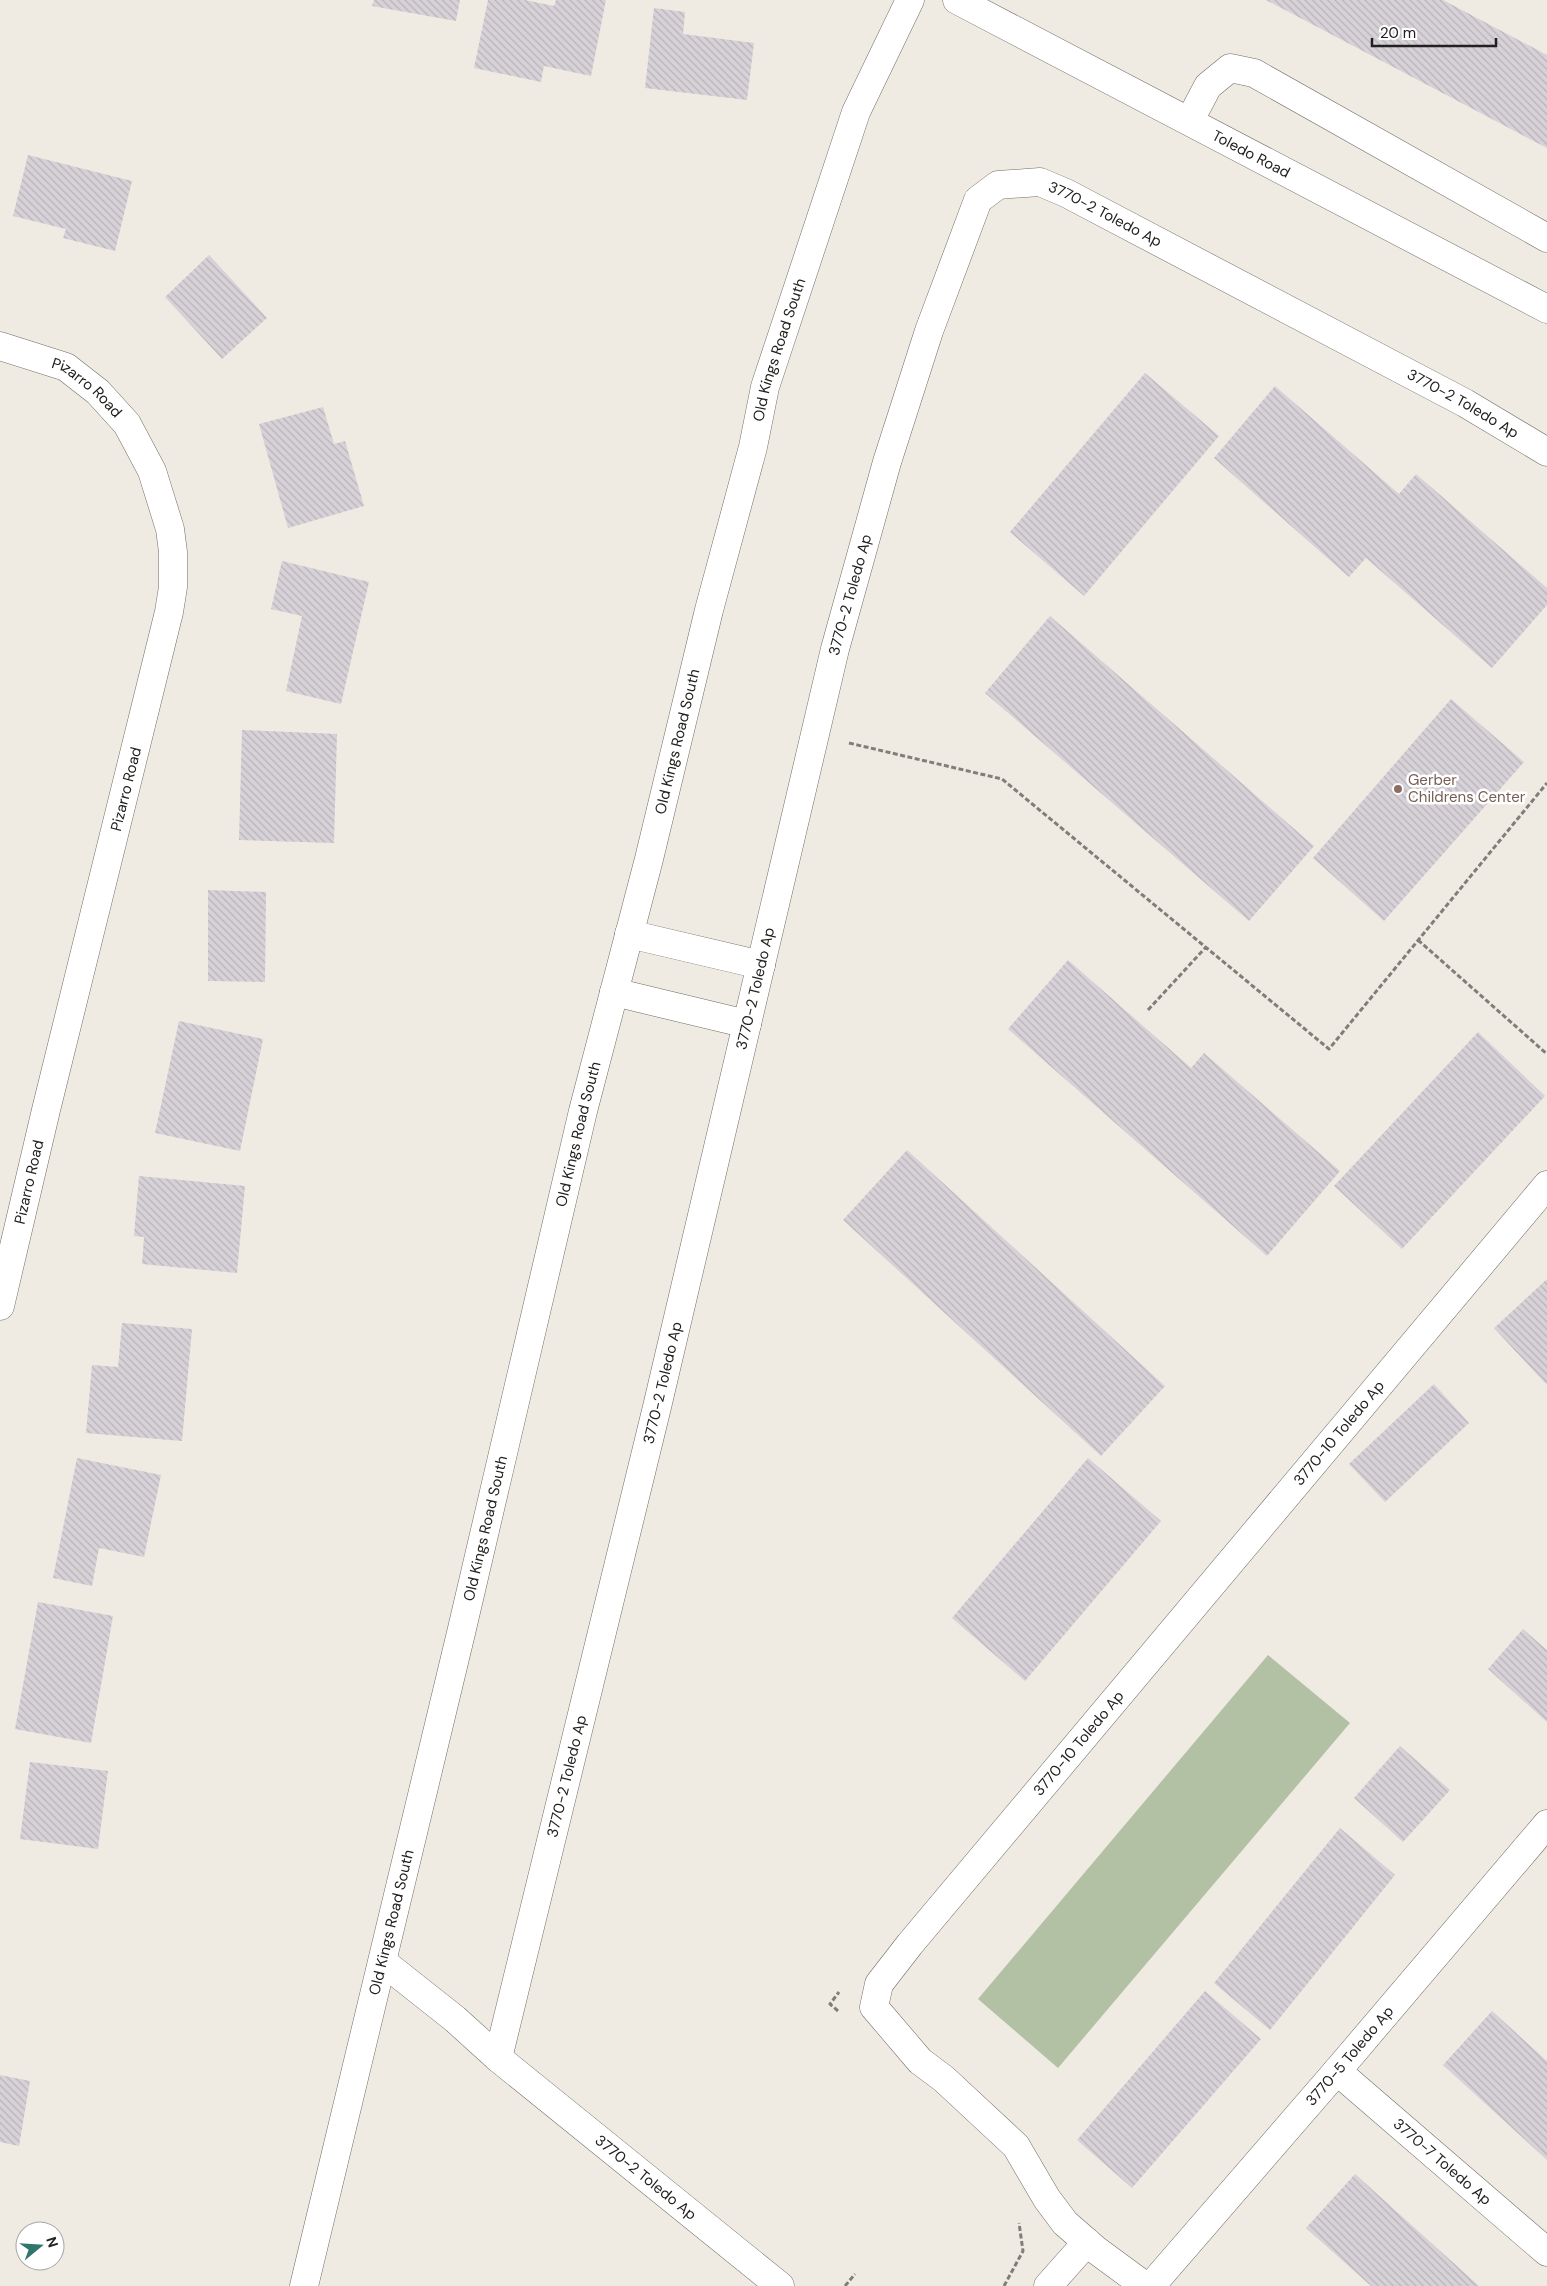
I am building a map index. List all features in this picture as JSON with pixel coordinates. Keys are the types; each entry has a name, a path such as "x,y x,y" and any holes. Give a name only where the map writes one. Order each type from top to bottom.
{"street":[{"name":"Old Kings Road South","path":"304,2286 383,1962 397,1895 461,1633 583,1111 752,447 765,388 856,112 910,0"},
{"name":"Toledo Road","path":"957,0 1190,120 1547,309"},
{"path":"1190,120 1208,86 1230,68 1254,73 1547,238"},
{"name":"3770-2 Toledo Ap","path":"780,2286 498,2058 657,1407 835,649 887,462 929,331 978,200 998,185 1040,182 1066,193 1465,403 1547,452"},
{"name":"Pizarro Road","path":"0,346 66,367 98,392 127,424 152,471 170,529 173,552 173,587 169,612 46,1110 0,1306"},
{"path":"629,934 761,965"},
{"path":"614,992 747,1024"},
{"name":"3770-10 Toledo Ap","path":"1145,2286 1065,2223 1053,2207 1016,2146 944,2079 920,2061 874,2006 879,1984 910,1944 1547,1185"},
{"name":"3770-5 Toledo Ap","path":"1150,2286 1337,2071 1547,1824"},
{"path":"383,1962 456,2019 498,2058"},
{"name":"3770-7 Toledo Ap","path":"1337,2071 1547,2252"},
{"path":"1048,2286 1087,2242"}],"path":[{"path":"815,734 1002,779 1329,1049 1547,783"},
{"path":"1418,940 1547,1054"},
{"path":"1148,1010 1206,947"},
{"path":"845,2286 855,2274"}],"green space":[{"path":"1268,1655 1350,1723 1058,2068 978,1999"}],"building":[{"path":"374,0 460,0 456,21 372,6"},
{"path":"488,0 525,0 554,6 556,0 606,0 591,76 544,66 541,82 474,68"},
{"path":"1266,0 1443,0 1547,55 1547,148"},
{"path":"654,8 685,12 683,34 754,43 747,100 645,88"},
{"path":"28,155 132,181 115,251 63,238 66,229 13,216"},
{"path":"209,255 267,318 222,359 165,297"},
{"path":"1145,373 1219,436 1084,596 1010,532"},
{"path":"1275,386 1399,494 1416,474 1547,588 1547,605 1492,668 1366,558 1349,577 1214,458"},
{"path":"323,407 334,444 345,441 364,506 288,528 259,424"},
{"path":"282,561 369,582 341,704 286,691 302,616 271,609"},
{"path":"1050,616 1314,846 1249,921 985,693"},
{"path":"1451,699 1524,762 1384,921 1313,858"},
{"path":"242,730 337,734 334,843 239,840"},
{"path":"208,890 266,892 265,982 208,981"},
{"path":"1068,960 1191,1068 1204,1053 1340,1171 1267,1256 1008,1029"},
{"path":"179,1021 263,1039 240,1151 155,1133"},
{"path":"1478,1032 1545,1096 1402,1249 1334,1186"},
{"path":"907,1150 1165,1386 1101,1456 843,1220"},
{"path":"139,1176 245,1186 237,1273 142,1264 144,1237 134,1236"},
{"path":"1547,1279 1547,1385 1494,1328"},
{"path":"122,1323 192,1329 182,1441 86,1433 92,1365 118,1367"},
{"path":"1434,1384 1469,1423 1385,1502 1349,1464"},
{"path":"77,1458 161,1475 144,1557 99,1548 92,1586 53,1578"},
{"path":"1088,1458 1161,1521 1025,1681 952,1618"},
{"path":"38,1602 113,1616 91,1743 15,1729"},
{"path":"1523,1629 1547,1650 1547,1722 1488,1669"},
{"path":"1400,1746 1450,1790 1403,1842 1354,1798"},
{"path":"30,1762 108,1771 98,1849 20,1839"},
{"path":"1340,1828 1395,1875 1270,2030 1214,1983"},
{"path":"1205,1991 1261,2039 1132,2188 1077,2140"},
{"path":"1492,2011 1547,2061 1547,2160 1443,2065"},
{"path":"0,2075 30,2081 19,2146 0,2142"},
{"path":"1355,2174 1479,2286 1371,2286 1306,2228"}],"place":[{"name":"Gerber Childrens Center","path":"1398,789"}]}
